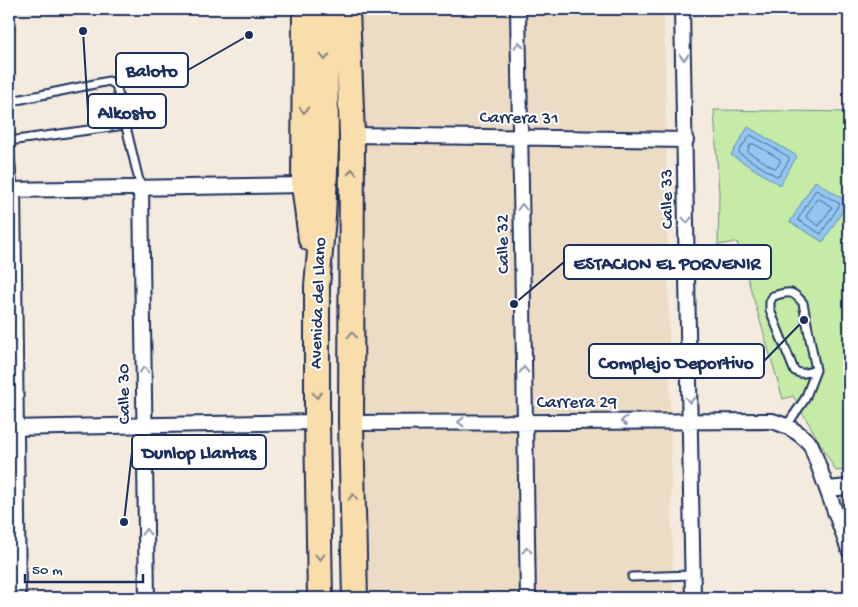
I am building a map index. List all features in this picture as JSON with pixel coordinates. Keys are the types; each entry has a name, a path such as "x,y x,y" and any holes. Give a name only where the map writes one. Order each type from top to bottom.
{"highway":[{"path":"304,9 304,185 317,286"},
{"name":"Avenida del Llano","path":"320,598 317,286 326,148 325,9"},
{"name":"Avenida del Llano","path":"347,9 352,135 352,423 356,598"}],"street":[{"name":"Calle 32","path":"518,9 528,598"},
{"name":"Calle 33","path":"682,9 686,140 692,598"},
{"name":"Carrera 31","path":"352,135 686,140"},
{"path":"18,598 12,427 11,190 304,185"},
{"name":"Calle 30","path":"141,189 147,598"},
{"name":"Carrera 29","path":"352,423 772,420 787,425 800,433 810,445 826,489"},
{"path":"12,427 317,422"},
{"path":"849,487 826,489 849,550"}],"lane":[{"path":"9,106 12,101 109,81 116,85 141,189"},
{"path":"11,190 9,143 125,125"},
{"path":"787,425 806,399 816,370 803,303 796,295 788,292 773,296 770,302 770,310 794,370 802,374 816,370"},
{"path":"632,577 692,575"}],"shaded area":[{"path":"348,9 664,9 673,598 370,598"}],"green space":[{"path":"714,110 849,112 849,470 836,471 793,396 783,399 737,242 718,245 719,193"}],"water":[{"path":"748,127 797,156 780,185 731,155"},
{"path":"815,181 848,202 823,242 790,222"}],"place":[{"name":"Alkosto","path":"83,31"},
{"name":"Baloto","path":"249,35"},
{"name":"ESTACION EL PORVENIR","path":"514,304"},
{"name":"Complejo Deportivo","path":"804,320"},
{"name":"Dunlop Llantas","path":"124,522"}]}
